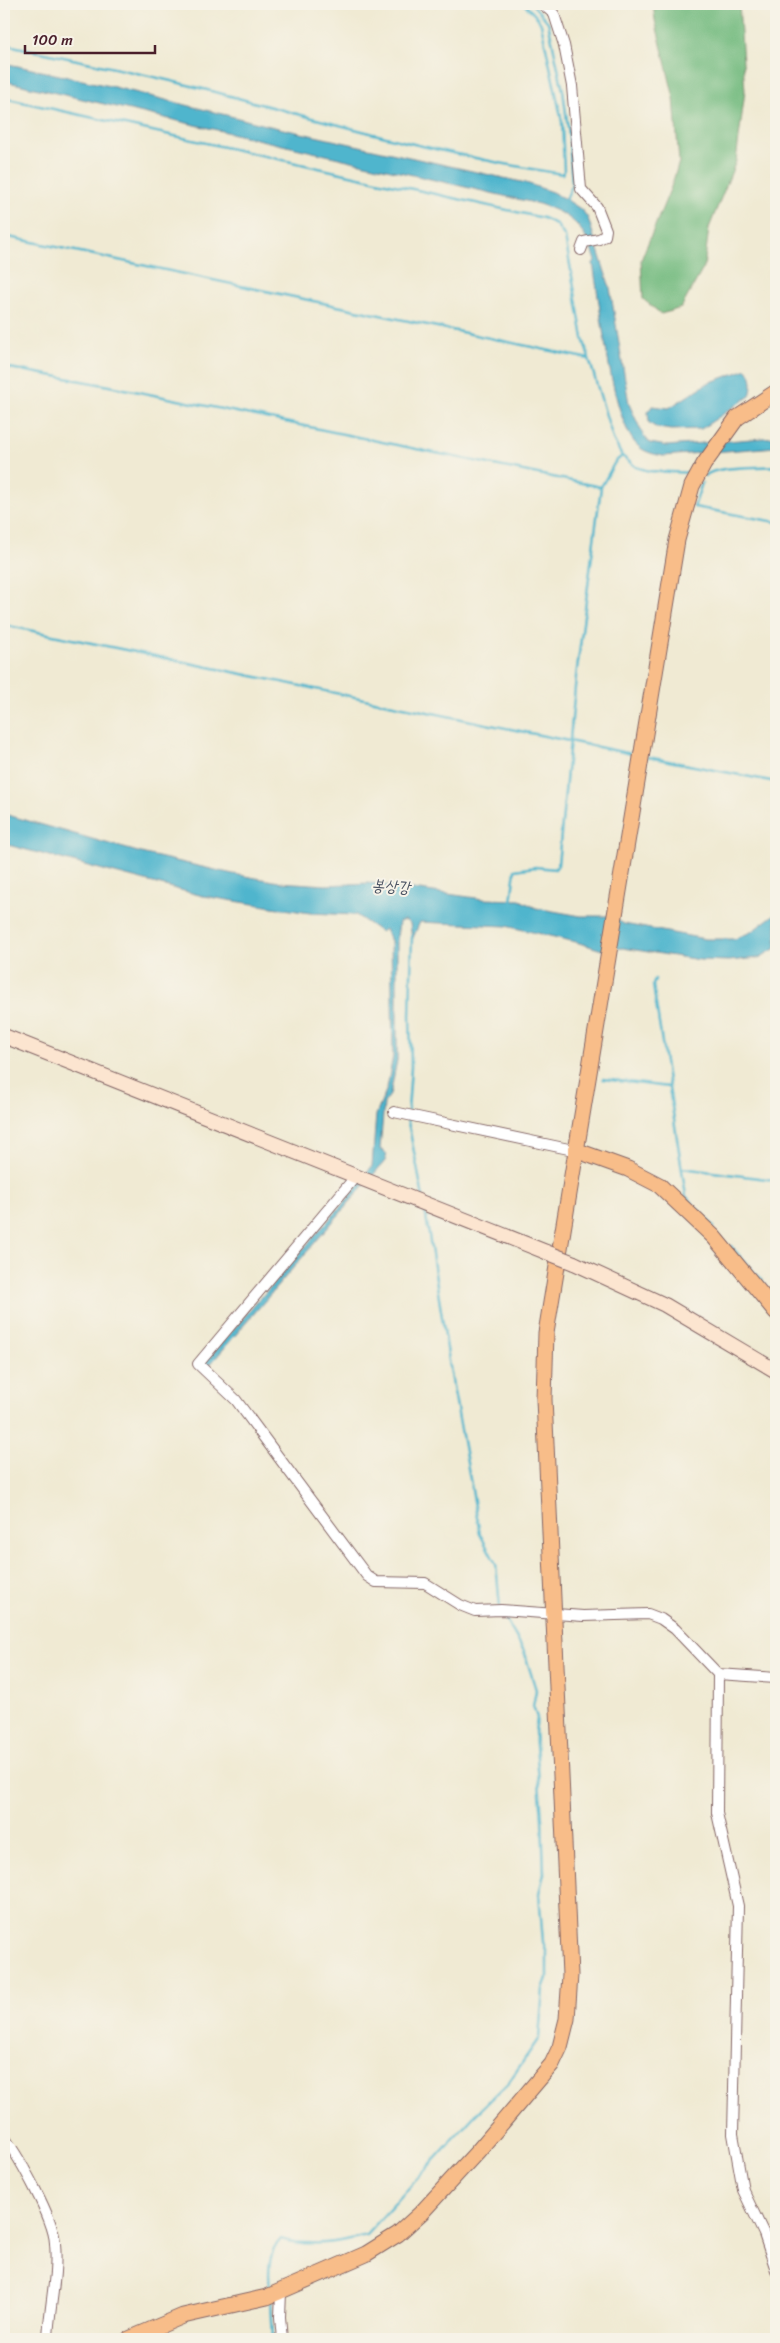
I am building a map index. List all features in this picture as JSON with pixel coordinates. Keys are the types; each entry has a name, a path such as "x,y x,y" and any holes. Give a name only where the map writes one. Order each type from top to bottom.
{"main road":[{"path":"129,2339 183,2316 267,2297 281,2292 366,2254 398,2234 421,2213 518,2106 557,2056 567,2019 570,1975 544,1355 678,540 692,486 707,459 737,418 776,392"},
{"path":"4,1036 574,1263 665,1305 776,1371"},
{"path":"576,1160 628,1169 659,1185 714,1237 776,1312"}],"street":[{"path":"542,4 554,14 564,45 572,86 581,189 597,207 606,230 605,236 582,246"},
{"path":"394,1112 576,1160"},
{"path":"358,1177 198,1364 236,1400 367,1576 376,1582 425,1583 460,1605 475,1611 583,1616 648,1614 675,1628 718,1674 776,1678"},
{"path":"718,1674 717,1813 738,1906 733,2134 744,2190 764,2234 776,2270"},
{"path":"4,2137 28,2179 54,2235 56,2250 48,2339"},
{"path":"281,2292 280,2317 282,2339"}],"green space":[{"path":"653,4 739,4 745,91 736,161 709,228 704,267 681,308 661,314 643,299 641,260 671,187 679,162 674,98 655,20"}],"water":[{"path":"4,63 114,87 274,127 526,183 552,192 582,210 588,218 610,288 629,404 643,435 650,443 667,446 776,437 776,447 663,456 645,451 636,444 627,430 613,385 593,263 595,261 591,249 587,239 576,224 551,208 4,81"},
{"path":"747,369 752,382 750,396 701,429 672,430 657,428 649,423 648,412 652,406 669,408 708,383"},
{"name":"봉상강","path":"4,814 145,854 233,874 279,882 326,885 370,883 483,899 520,900 536,908 581,916 610,916 624,924 705,939 735,939 751,932 776,913 776,948 759,958 729,961 700,960 623,948 602,950 506,926 420,922 412,940 410,923 404,920 399,922 397,937 397,1060 390,1095 384,1103 380,1149 387,1154 385,1161 208,1367 203,1364 354,1191 372,1166 376,1115 387,1088 393,1056 391,941 385,929 381,932 356,915 310,913 203,896 4,844"}],"waterway":[{"path":"4,44 189,85 431,148 518,167 562,174 564,171 562,122 541,24 524,4"},
{"path":"532,4 548,22 563,91 569,136 572,185 566,200"},
{"path":"4,98 543,218 556,224 565,237 583,338 613,439 622,456 636,467 649,471 693,473"},
{"path":"4,236 589,359"},
{"path":"4,367 110,386 601,487"},
{"path":"511,902 515,870 535,867 555,869 558,865 576,677 601,487 615,462 622,456"},
{"path":"705,476 710,472 718,470 776,466"},
{"path":"702,483 694,507 776,522"},
{"path":"4,625 637,755"},
{"path":"648,757 776,782"},
{"path":"408,1111 411,1067 412,935"},
{"path":"655,979 653,985 686,1196 714,1227"},
{"path":"603,1079 668,1087"},
{"path":"407,1117 423,1197"},
{"path":"682,1168 774,1180"},
{"path":"425,1210 453,1386 480,1534 496,1564 500,1608"},
{"path":"731,1246 776,1297"},
{"path":"270,2290 271,2256 281,2239 302,2243 324,2243 366,2235 475,2115 509,2082 539,2038 543,1989 547,1978 547,1954 543,1942 539,1893 544,1874 542,1818 535,1732 537,1718 533,1706 536,1690 524,1651 502,1613"},
{"path":"271,2300 273,2339"}]}
